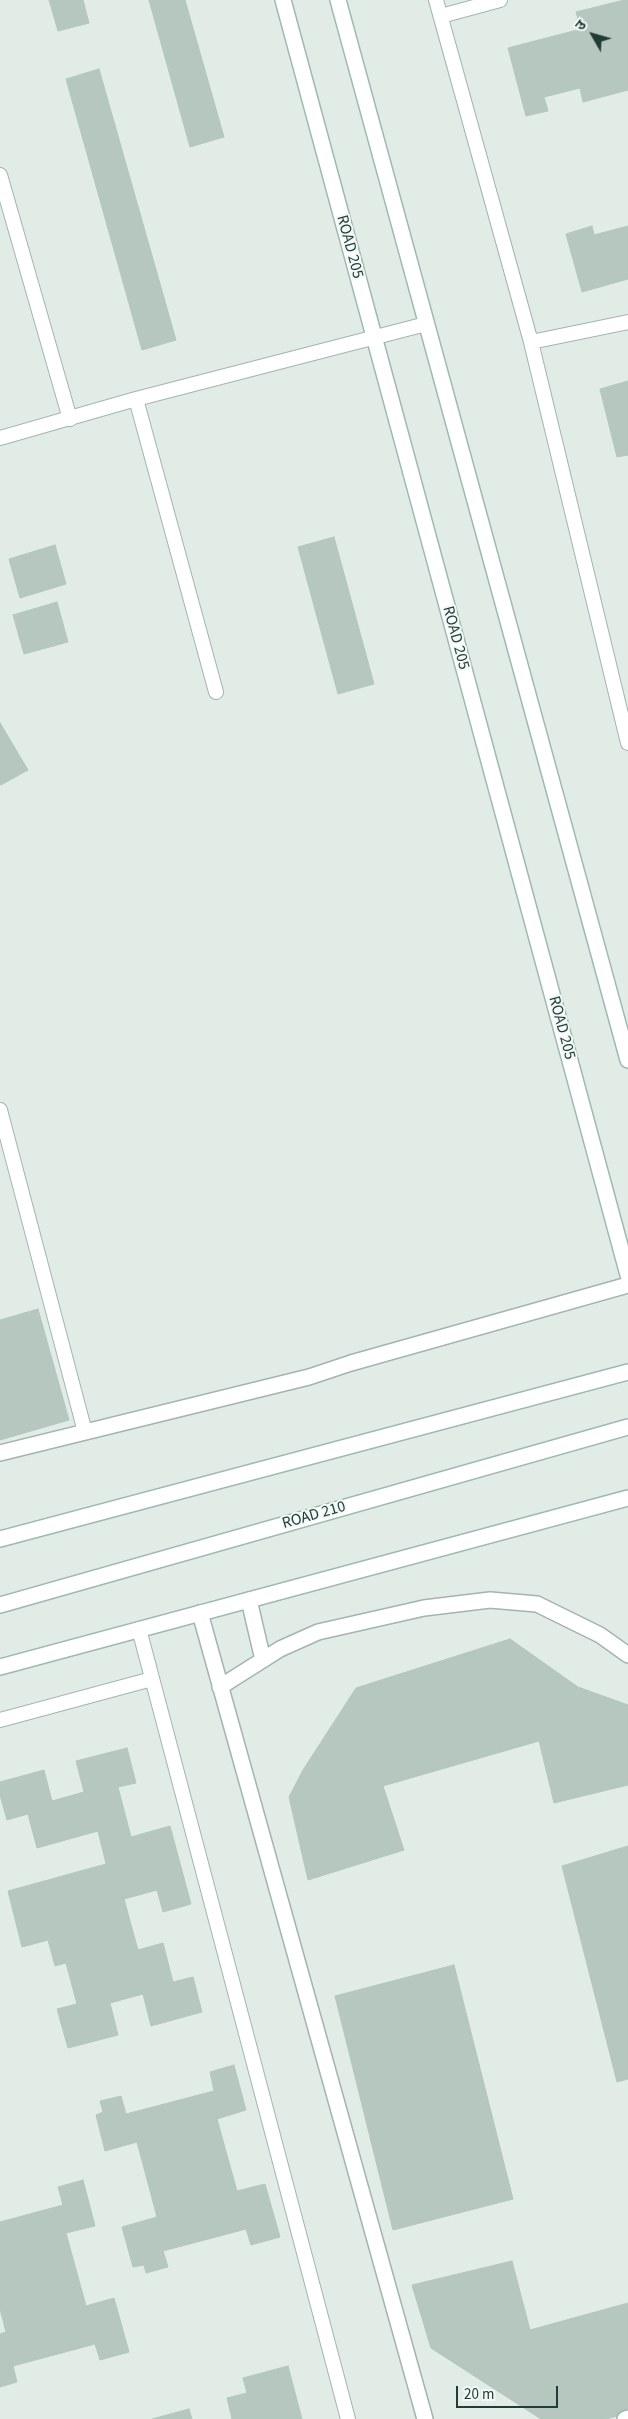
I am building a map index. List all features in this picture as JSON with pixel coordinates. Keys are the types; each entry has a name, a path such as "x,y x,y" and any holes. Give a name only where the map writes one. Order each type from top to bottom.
{"main road":[{"name":"ROAD 205","path":"283,0 628,1275"},
{"path":"338,0 628,1060"},
{"path":"0,1453 309,1377 351,1363 628,1285"},
{"path":"0,1539 628,1372"},
{"name":"ROAD 210","path":"0,1606 628,1427"},
{"path":"0,1667 628,1498"},
{"path":"249,1600 263,1660"},
{"path":"220,1687 280,1649 318,1632 424,1608 490,1600 537,1604 600,1635 628,1655"},
{"path":"200,1613 425,2419"}],"lane":[{"path":"436,0 531,342 622,696 628,743"},
{"path":"440,16 500,0"},
{"path":"0,175 70,419"},
{"path":"531,342 628,322"},
{"path":"0,438 136,399 426,324"},
{"path":"136,399 216,692"},
{"path":"0,1110 85,1432"},
{"path":"139,1629 348,2419"},
{"path":"0,1720 152,1679"}],"building":[{"path":"49,0 83,0 89,23 58,31"},
{"path":"149,0 185,0 224,137 190,147"},
{"path":"628,0 628,90 583,102 580,88 544,97 548,111 526,116 508,48 581,29 576,12"},
{"path":"99,69 176,340 142,350 66,79"},
{"path":"592,226 594,235 628,226 628,279 582,292 566,234"},
{"path":"628,381 628,455 617,457 600,389"},
{"path":"334,537 374,684 338,694 298,547"},
{"path":"55,545 66,584 20,598 9,559"},
{"path":"57,602 68,642 24,654 13,615"},
{"path":"0,723 28,770 1,785 0,784"},
{"path":"38,1309 69,1420 0,1440 0,1320"},
{"path":"510,1639 578,1687 628,1705 628,1785 554,1803 539,1741 383,1786 404,1850 308,1880 289,1797 303,1770 356,1688"},
{"path":"127,1748 136,1783 118,1787 131,1837 170,1826 191,1904 163,1912 157,1890 124,1899 138,1950 163,1943 173,1982 193,1977 202,2012 151,2026 143,1994 110,2003 118,2035 68,2048 57,2009 77,2004 66,1963 55,1966 48,1940 22,1947 8,1891 106,1864 98,1831 37,1848 28,1814 7,1820 0,1795 0,1782 44,1770 52,1801 84,1792 76,1761"},
{"path":"628,1846 628,2079 617,2082 562,1866"},
{"path":"454,1965 513,2199 393,2230 335,1996"},
{"path":"234,2065 246,2110 217,2119 237,2191 265,2184 280,2237 251,2245 246,2229 163,2251 168,2267 146,2273 144,2265 133,2267 122,2227 157,2217 137,2142 105,2151 96,2115 103,2112 100,2101 121,2096 126,2114 214,2091 210,2072"},
{"path":"83,2180 95,2226 66,2233 86,2306 114,2298 129,2352 100,2360 95,2344 13,2366 17,2382 0,2387 0,2334 6,2332 0,2309 0,2222 63,2205 58,2187"},
{"path":"512,2261 530,2330 628,2303 628,2413 606,2419 541,2419 431,2348 412,2285"},
{"path":"288,2366 302,2419 232,2419 227,2398 247,2393 243,2378"},
{"path":"189,2409 192,2419 152,2419"}]}
